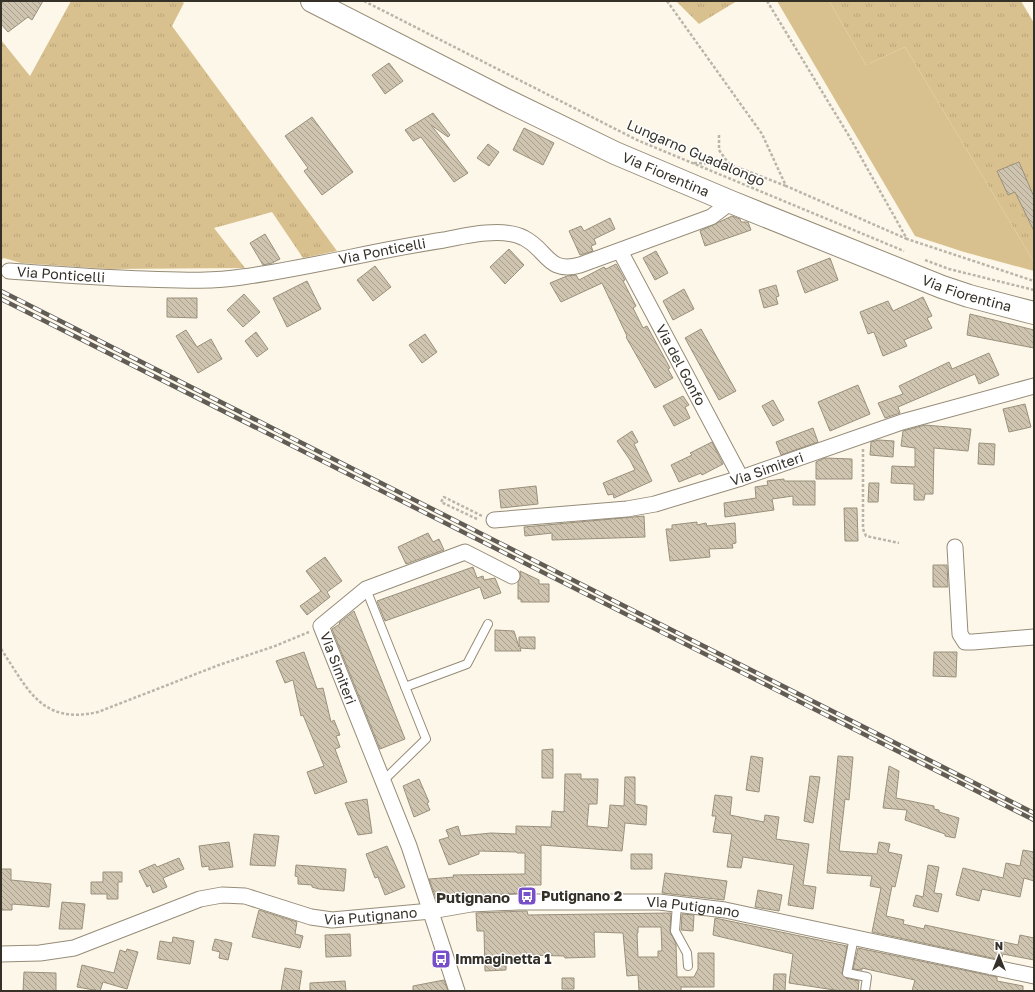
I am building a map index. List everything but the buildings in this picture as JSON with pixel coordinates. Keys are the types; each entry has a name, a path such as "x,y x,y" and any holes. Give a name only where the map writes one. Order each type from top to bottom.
{"main road":[{"name":"Via Fiorentina","path":"312,1 554,124 622,156 731,202 942,287 969,296 1034,313"}],"street":[{"name":"Via Ponticelli","path":"9,271 102,278 195,281 241,277 287,270 393,247 500,232 524,237 551,263 559,267 572,267 711,217 731,202"},
{"name":"Via del Gonfo","path":"620,251 741,478"},
{"name":"Via Simiteri","path":"494,520 627,510 655,504 741,478 902,422 1034,386"},
{"path":"955,547 960,634 962,639 965,642 973,642 1034,637"},
{"name":"Via Simiteri","path":"457,991 432,911 409,846 321,626 366,589 464,552 512,576"},
{"name":"Via Putignano","path":"1,954 40,953 74,948 200,899 222,895 251,897 311,917 327,920 345,920 432,911 471,904 623,901 677,904 725,910 1034,976"}],"lane":[{"path":"366,589 426,739 383,780"},
{"path":"405,687 467,664 488,624"},
{"path":"677,904 675,931 687,953 688,966"},
{"path":"854,937 847,973 867,977 864,991"}],"path":[{"name":"Lungarno Guadalongo","path":"364,1 637,140 910,254"},
{"path":"667,1 762,134 786,186"},
{"path":"767,1 849,136 907,240"},
{"path":"719,135 720,150 729,164"},
{"path":"692,163 729,164 786,186 907,240 1034,281"},
{"path":"924,260 949,269 1034,290"},
{"path":"863,435 863,529 866,536 899,543"},
{"path":"477,519 441,502 444,497 494,520"},
{"path":"1,648 34,697 44,706 55,711 78,715 98,712 219,665 275,646 321,626"}],"green space":[{"path":"71,1 181,1 184,3 172,26 337,251 303,258 272,212 214,228 245,268 108,269 21,263 4,258 1,260 1,40 30,76"},
{"path":"676,1 737,1 699,24"},
{"path":"777,1 829,1 866,65 905,47 1034,262 1034,271 964,252 915,236"},
{"path":"829,1 1021,1 1034,23 1034,262 905,47 866,65"}],"railway":[{"path":"1,291 1034,813"},
{"path":"1,299 1034,820"}],"place":[{"name":"Putignano 2","path":"527,896"},
{"name":"Immaginetta 1","path":"441,959"}],"district":[{"name":"Putignano","path":"473,898"}]}
